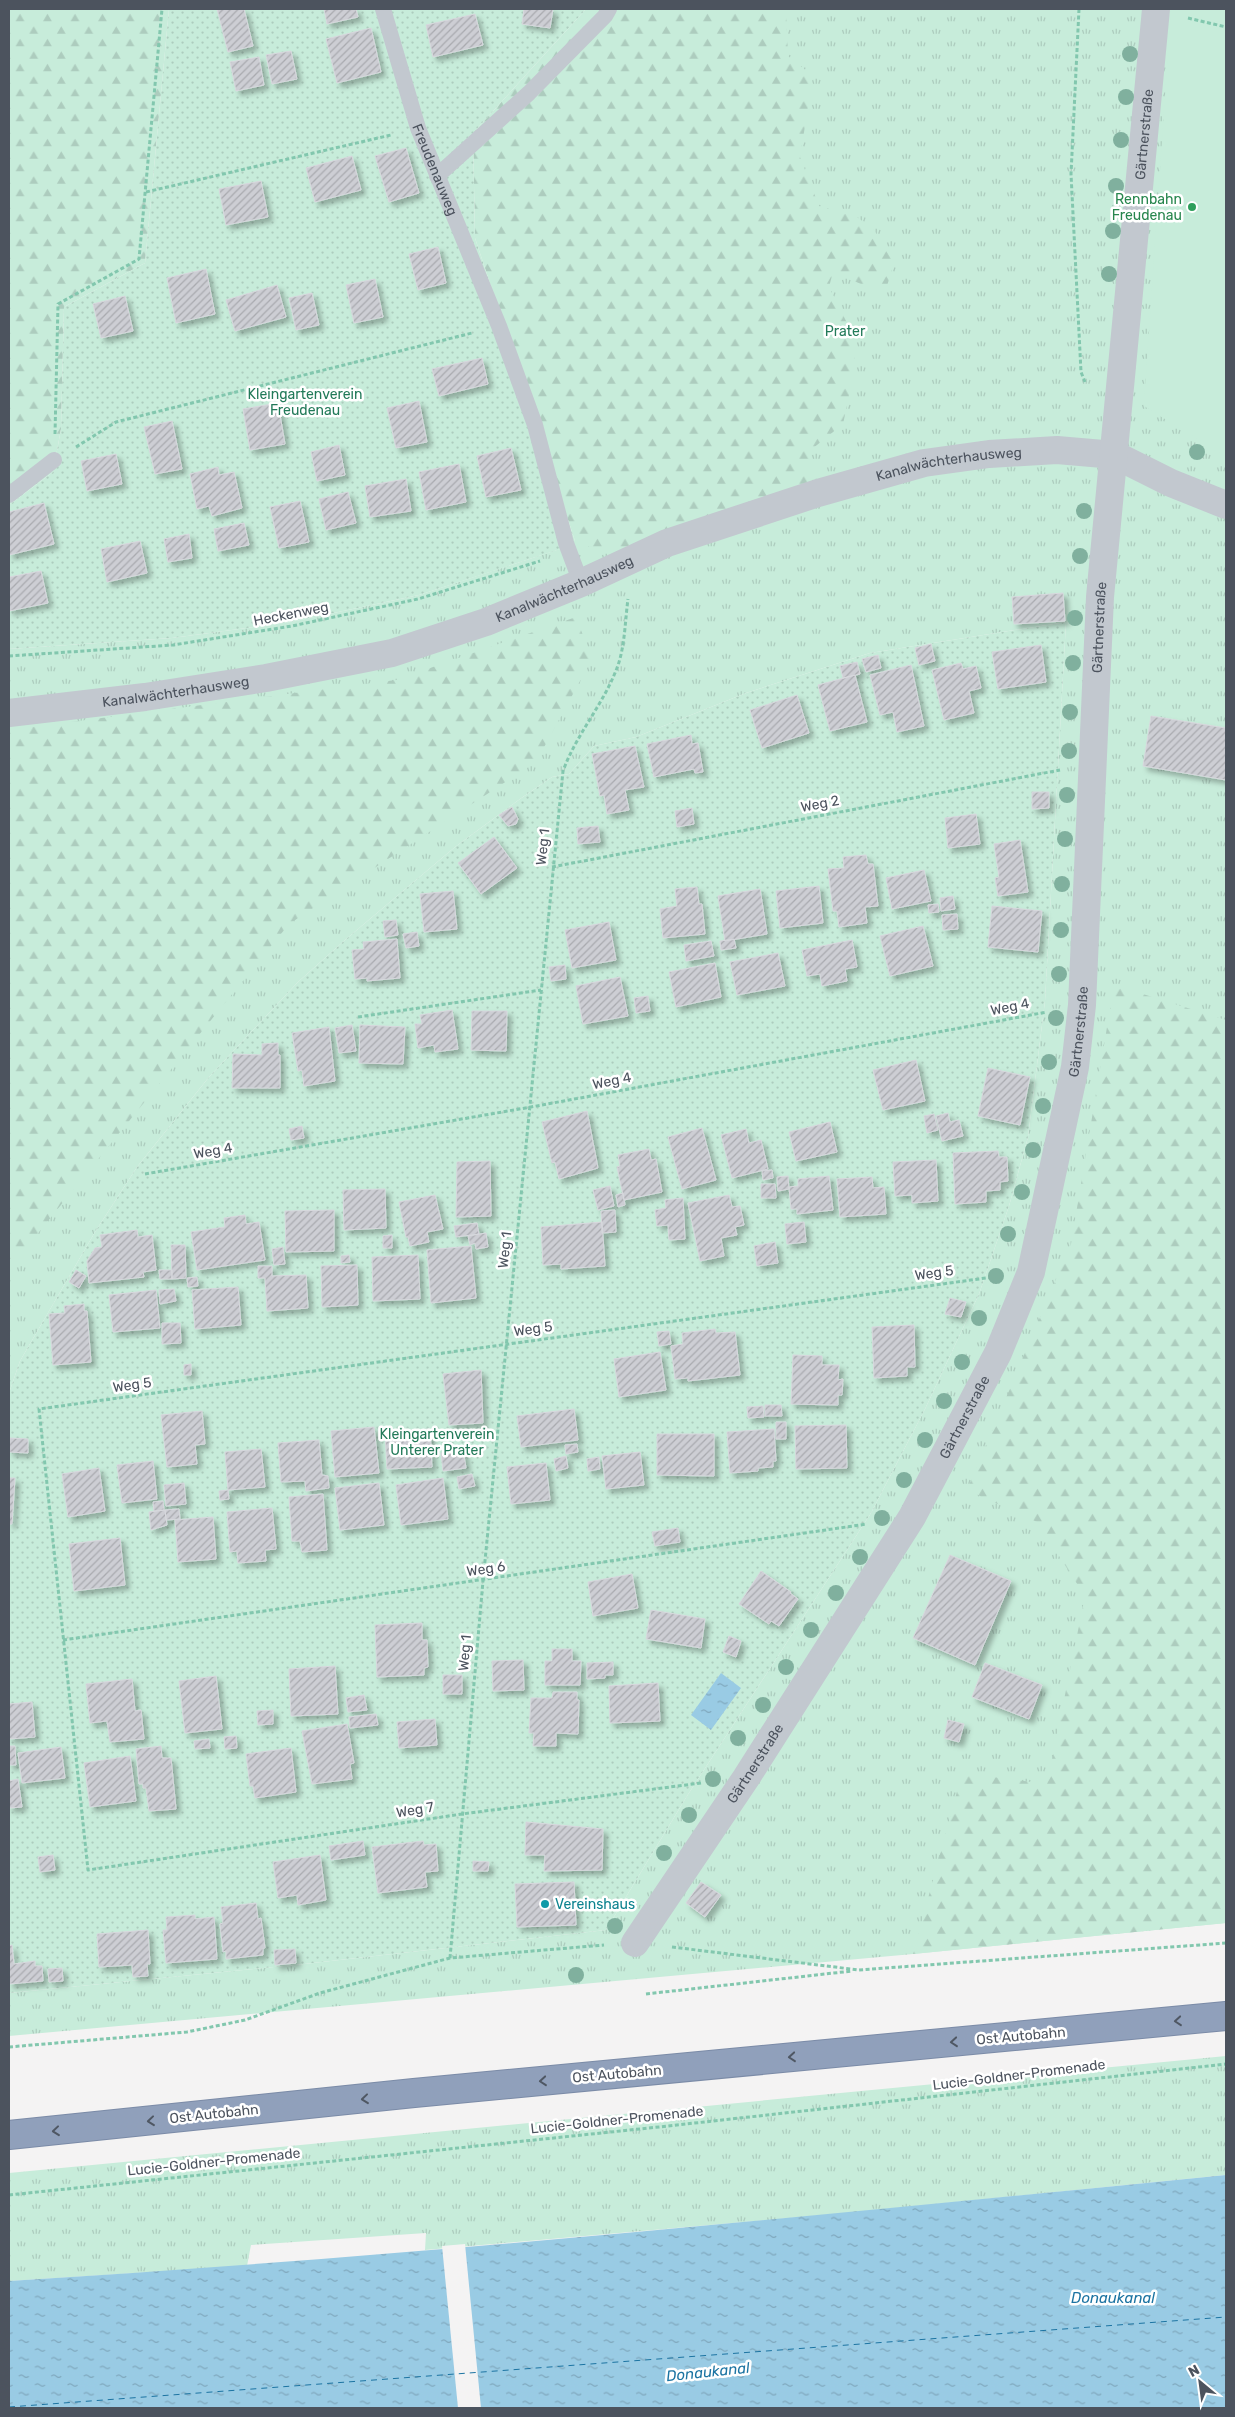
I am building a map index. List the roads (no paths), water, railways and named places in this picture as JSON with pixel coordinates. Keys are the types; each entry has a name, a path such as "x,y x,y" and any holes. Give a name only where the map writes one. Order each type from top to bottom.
{"highway":[{"name":"Ost Autobahn","path":"9,2135 414,2093 1226,2016"}],"street":[{"name":"Gärtnerstraße","path":"635,1943 746,1778 912,1517 998,1353 1031,1272 1074,1067 1082,1005 1100,597 1156,9"},
{"name":"Kanalwächterhausweg","path":"9,713 145,697 266,678 392,653 486,622 581,583 667,543 818,492 924,463 989,454 1057,450 1115,454"},
{"path":"1115,454 1171,483 1226,505"}],"lane":[{"name":"Freudenauweg","path":"383,9 418,128 499,326 538,432 569,552 581,583"},
{"path":"437,176 529,93 605,16 609,9"},
{"path":"9,495 54,460"}],"water":[{"path":"721,1673 741,1688 711,1730 691,1715"},
{"name":"Donaukanal","path":"1226,2175 1226,2408 9,2408 9,2281 313,2260 466,2247 770,2220"}],"place":[{"name":"Rennbahn Freudenau","path":"1192,207"},
{"name":"Vereinshaus","path":"545,1904"}],"park label":[{"name":"Prater","path":"845,331"},
{"name":"Kleingartenverein Freudenau","path":"305,402"},
{"name":"Kleingartenverein Unterer Prater","path":"437,1442"}]}
